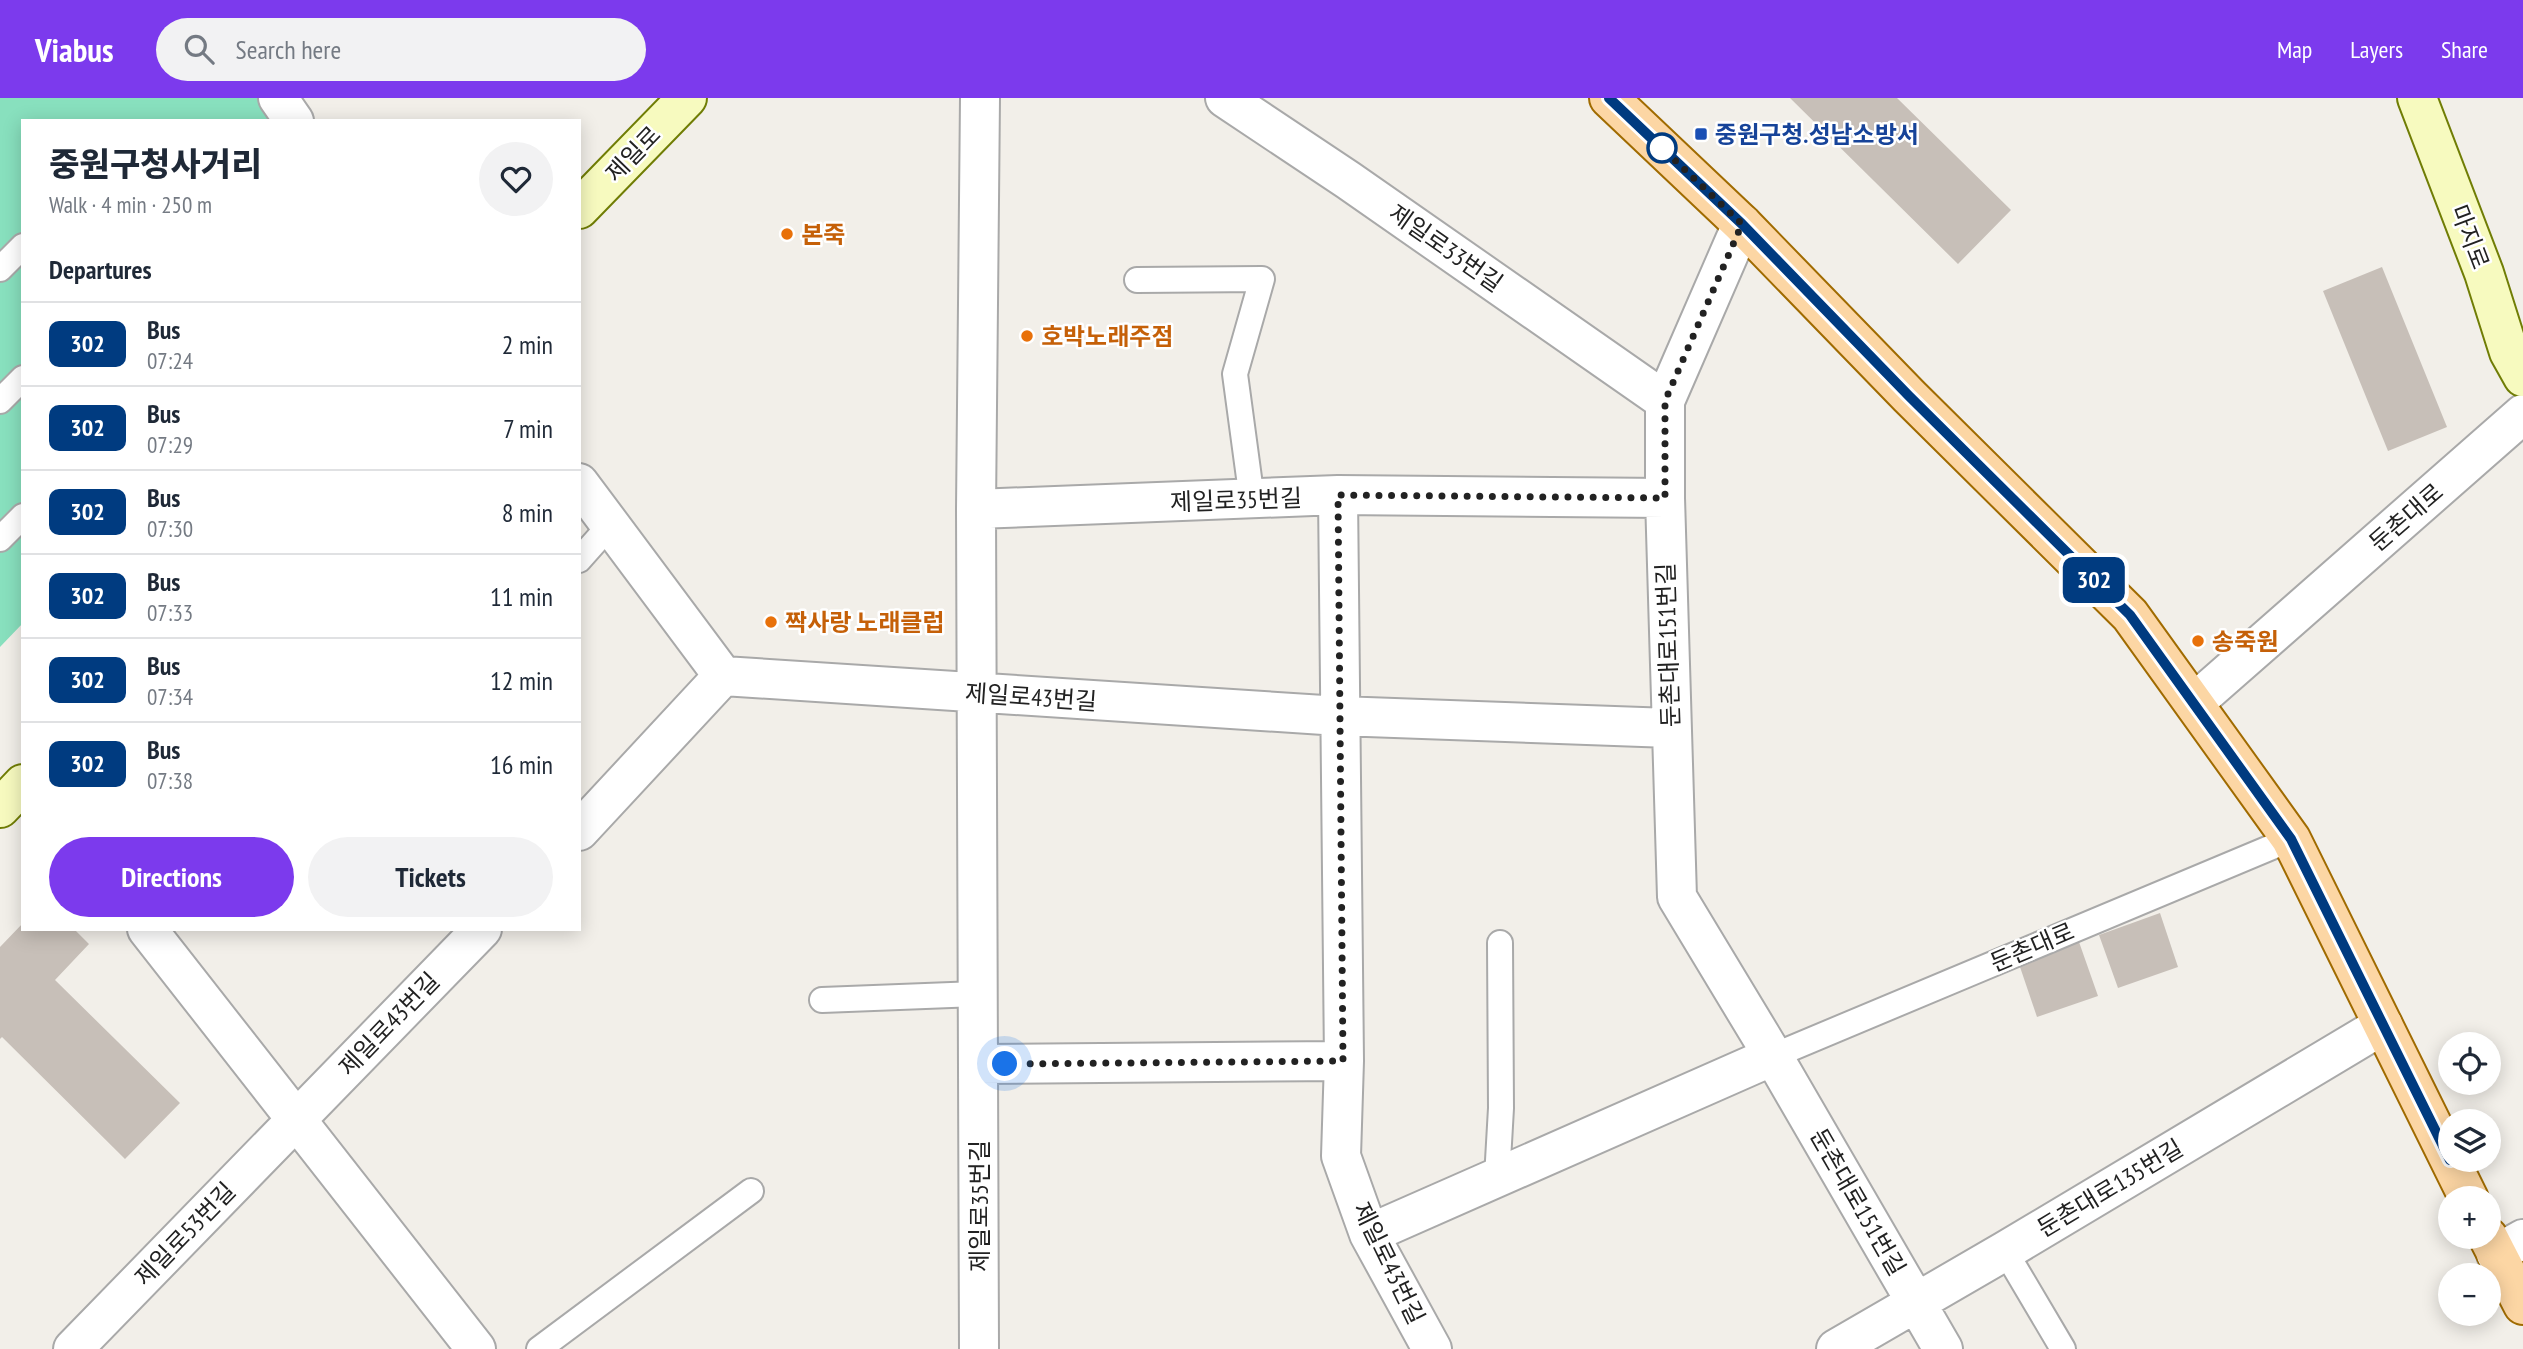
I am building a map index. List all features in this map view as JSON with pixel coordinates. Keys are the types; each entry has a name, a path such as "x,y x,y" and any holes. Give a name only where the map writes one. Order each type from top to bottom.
{"main road":[{"path":"1609,98 1742,224 1909,396 2130,615 2291,839 2463,1186"},
{"path":"2502,1243 2523,1305"}],"street":[{"path":"278,98 294,119"},
{"name":"제일로","path":"581,207 687,98"},
{"name":"제일로35번길","path":"979,1349 976,509 981,98"},
{"name":"제일로33번길","path":"1225,98 1348,180 1665,401"},
{"name":"마지로","path":"2417,98 2484,273 2509,352 2523,377"},
{"name":"둔촌대로151번길","path":"1742,224 1665,401 1665,498 1677,897 1943,1349"},
{"name":"둔촌대로","path":"2194,703 2523,414"},
{"path":"581,486 723,676 581,829"},
{"path":"1338,495 1339,716"},
{"name":"제일로35번길","path":"976,509 1338,495 1665,498"},
{"name":"제일로43번길","path":"723,676 1339,716 1671,728"},
{"name":"제일로43번길","path":"1339,716 1343,1061 1341,1156 1369,1234 1432,1349"},
{"path":"0,808 21,787"},
{"path":"149,931 476,1349"},
{"name":"제일로43번길","path":"296,1119 480,931"},
{"name":"둔촌대로135번길","path":"1836,1349 2383,1025"},
{"path":"1369,1234 1773,1056"},
{"path":"979,1064 1343,1061"},
{"name":"제일로53번길","path":"73,1349 296,1119"}],"lane":[{"path":"0,269 21,248"},
{"path":"1137,280 1262,279 1235,374 1252,500"},
{"path":"0,401 21,379"},
{"path":"0,539 21,518"},
{"path":"581,558 611,524"},
{"name":"둔촌대로","path":"1773,1056 2291,839"},
{"path":"1497,1178 1501,1108 1500,943"},
{"path":"822,1000 977,995"},
{"path":"539,1349 751,1191"},
{"path":"2005,1251 2063,1349"}],"green space":[{"path":"0,98 263,98 279,119 21,119 21,625 0,647"}],"building":[{"path":"1790,98 1897,98 2011,210 1958,264"},
{"path":"2382,267 2447,427 2388,451 2323,291"},
{"path":"2160,913 2178,967 2118,988 2099,935"},
{"path":"21,925 21,931 76,931 89,944 55,980 180,1103 125,1159 2,1037 0,1039 0,947"},
{"path":"2079,942 2098,996 2037,1017 2019,964"}],"bus line":[{"name":"302","path":"1609,98 1742,224 1909,396 2130,615 2291,839 2438,1136"}],"place":[{"name":"중원구청.성남소방서","path":"1701,134"},
{"name":"본죽","path":"787,234"},
{"name":"호박노래주점","path":"1027,336"},
{"name":"짝사랑 노래클럽","path":"771,622"},
{"name":"송죽원","path":"2198,641"}],"route":[{"path":"1005,1064 1343,1061 1338,495 1665,498 1665,401 1742,224 1662,148"}]}
